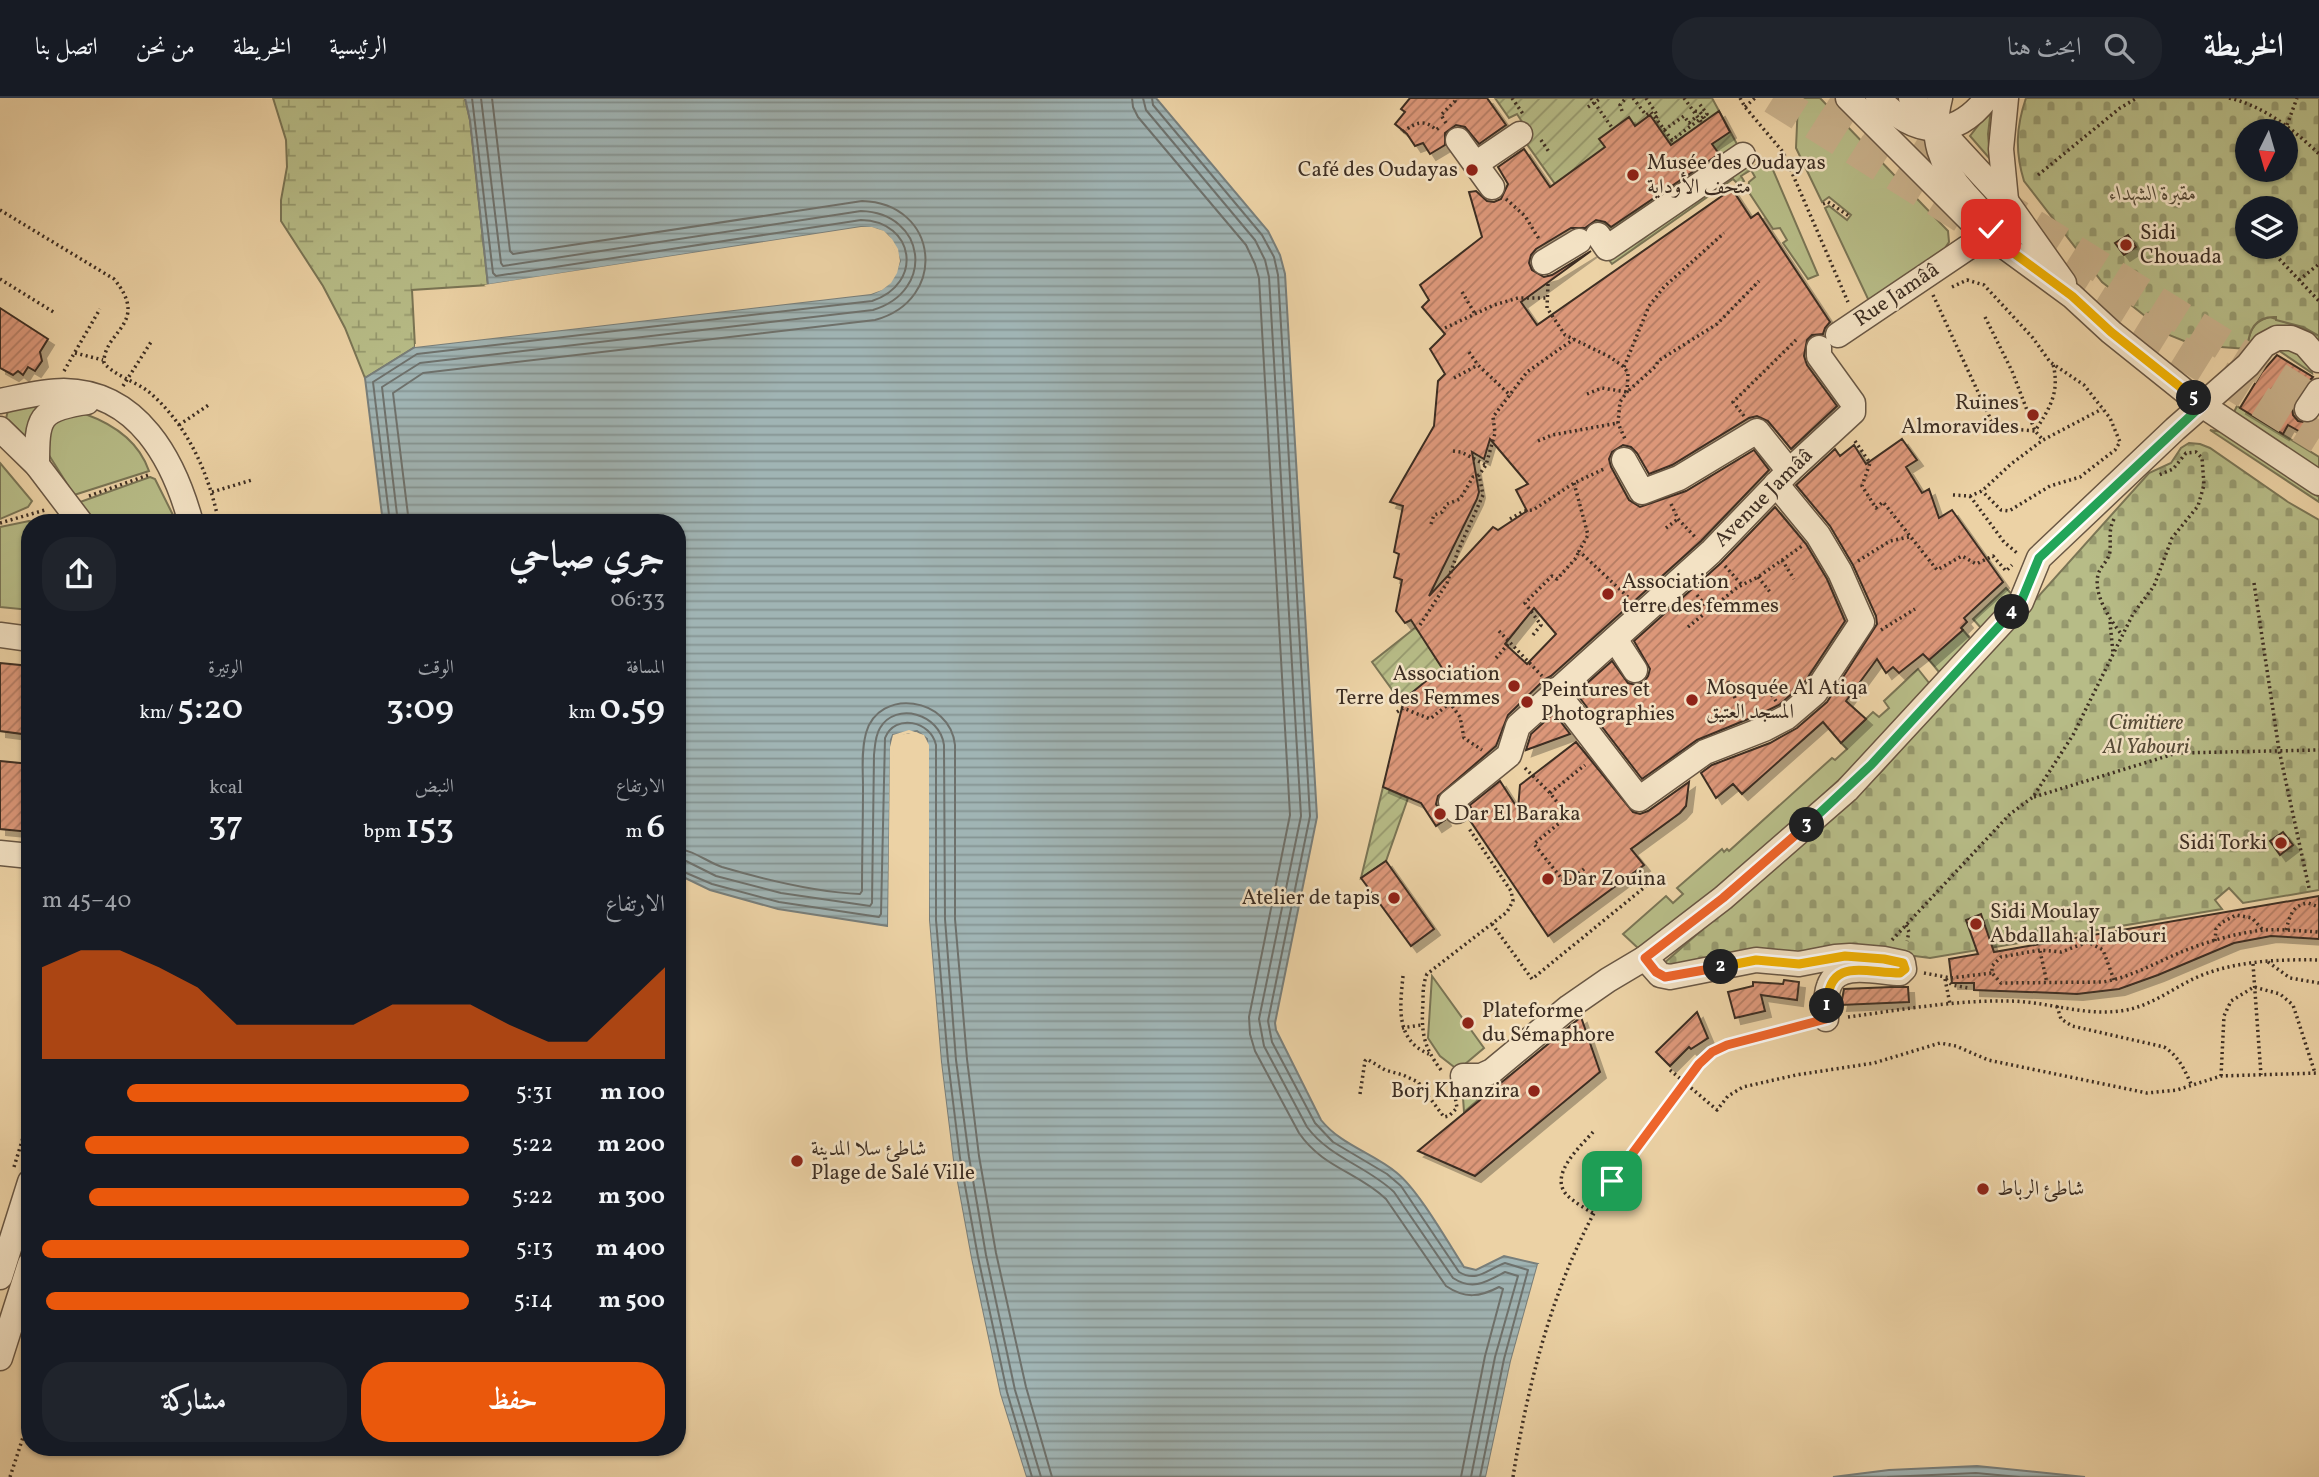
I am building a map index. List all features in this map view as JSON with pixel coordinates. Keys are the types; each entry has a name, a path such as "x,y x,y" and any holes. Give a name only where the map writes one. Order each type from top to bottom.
{"street":[{"path":"1848,98 1966,217 2072,296 2111,332 2202,405 2319,483"},
{"path":"1878,98 1901,119 1919,126 1937,127 1962,122 1976,112 1987,98"},
{"path":"1911,98 2006,201 2072,296"},
{"path":"1940,98 1937,127 1940,154 1947,172 1988,221 1992,237"},
{"path":"2006,98 2001,149 2006,201"},
{"path":"1477,163 1524,127"},
{"path":"1453,131 1492,187"},
{"path":"1544,262 1589,238 1607,248 1743,155"},
{"name":"Rue Jamââ","path":"1843,421 1853,412 1854,406 1819,356 1829,341 1967,248 1992,237"},
{"path":"1453,1080 1481,1076 1492,1071 1569,1007 1645,958 1723,898 1823,812 1863,774 2021,602 2039,558 2248,365 2264,345 2277,338 2299,340 2319,360"},
{"path":"0,401 48,391 66,391 110,400 128,411 143,427 171,467 188,514"},
{"path":"37,465 38,429 50,411 60,406 110,400"},
{"name":"Avenue Jamââ","path":"1505,759 1518,726 1711,552 1843,421"},
{"path":"0,429 37,465 75,513"},
{"path":"1555,690 1639,799 1704,752 1764,729 1787,717 1805,703 1815,693 1863,622 1840,572 1757,431 1679,478 1642,492 1624,450"},
{"path":"0,635 21,638"},
{"path":"1615,639 1635,670"},
{"path":"1457,811 1451,802 1505,759"},
{"path":"0,853 21,855"},
{"path":"1645,958 1660,975 1670,977 1756,960 1799,964 1845,956 1903,963 1905,969 1900,973 1858,970 1839,973 1828,987 1826,1019"},
{"path":"0,1277 21,1195"},
{"path":"2,1345 21,1290"}],"path":[{"path":"1504,102 1511,98 1524,127"},
{"path":"1588,107 1593,100 1601,98"},
{"path":"1622,111 1620,105 1624,98"},
{"path":"1633,98 1646,115 1651,112 1671,140 1707,114 1699,102"},
{"path":"1646,98 1658,116 1655,118"},
{"path":"1684,98 1702,119"},
{"path":"1740,98 1783,152 1846,298"},
{"path":"1745,107 1754,98"},
{"path":"2038,175 2120,108 2137,98"},
{"path":"2229,98 2262,110 2276,119"},
{"path":"2290,119 2297,98"},
{"path":"1593,100 1613,129"},
{"path":"1664,130 1684,116 1689,122 1702,119"},
{"path":"1403,132 1421,122 1427,122 1436,130 1453,131"},
{"path":"1673,123 1681,134"},
{"path":"2298,136 2319,154"},
{"path":"1544,145 1549,152"},
{"path":"1492,187 1525,216 1540,241 1548,283 1547,308 1565,335 1610,357 1624,367 1628,373 1627,391"},
{"path":"1823,204 1832,203 1849,216"},
{"path":"0,211 114,279 122,289 127,300 128,313 103,360 105,366 149,393 179,425 212,492 217,514"},
{"path":"1624,367 1648,306 1664,287 1724,233"},
{"path":"2279,259 2319,301"},
{"path":"2299,280 2319,264"},
{"path":"0,279 55,313"},
{"path":"1510,519 1524,510 1533,510 1624,450 1618,423 1620,401 1627,391 1657,366 1658,361 1717,324 1759,281"},
{"path":"1935,298 1961,282 1979,282 2027,331 2053,364 2084,385 2110,418 2119,446 2080,477 2050,485 2009,511 2001,510 1982,491"},
{"path":"1932,291 1991,420 2009,430 2035,431"},
{"path":"1462,292 1475,314"},
{"path":"1445,328 1494,305 1518,298 1546,298"},
{"path":"63,373 100,309"},
{"path":"1985,317 2012,371 2035,431 2043,440"},
{"path":"1431,524 1434,515 1442,512 1447,504 1460,499 1473,477 1479,475 1486,465 1495,433 1493,417 1527,372 1574,339"},
{"path":"1757,431 1733,402 1796,340"},
{"path":"110,400 151,342"},
{"path":"1469,352 1478,365 1511,396"},
{"path":"74,353 103,360"},
{"path":"2035,431 2053,400 2056,379 2053,364"},
{"path":"1454,378 1478,365"},
{"path":"1587,394 1602,388 1627,391"},
{"path":"179,425 210,404"},
{"path":"1953,495 1970,496 1982,491 2011,464 2043,440 2103,409"},
{"path":"1843,421 1870,463 1861,486 1876,508 1883,502 1937,570 1962,556 1976,564 1993,556 2006,571"},
{"path":"1538,441 1583,428 1618,423"},
{"path":"1453,451 1461,452 1486,465"},
{"path":"2033,797 2079,724 2133,614 2154,586 2172,538 2198,506 2203,492 2202,458 2196,452 2186,453 2173,469 2156,476"},
{"path":"75,513 171,467"},
{"path":"1420,625 1447,583 1483,495 1479,475"},
{"path":"212,492 252,480"},
{"path":"1533,635 1541,625 1525,603 1552,576 1557,579 1576,558 1588,535 1574,483"},
{"path":"1970,496 2004,542 2015,552 2029,558 2039,558"},
{"path":"2113,653 2110,620 2098,590 2097,578 2110,555 2109,530 2116,515"},
{"path":"1666,528 1678,519"},
{"path":"0,523 21,520"},
{"path":"1688,627 1738,587 1758,577 1818,535"},
{"path":"1840,572 1890,541 1909,537"},
{"path":"1580,551 1631,600"},
{"path":"1782,560 1794,579"},
{"path":"1758,577 1770,592"},
{"path":"2254,583 2279,750 2309,888"},
{"path":"1863,622 1877,633 1915,609"},
{"path":"2110,620 2122,635"},
{"path":"1499,631 1555,690"},
{"path":"1496,658 1510,642"},
{"path":"1728,681 1750,733"},
{"path":"1397,712 1403,708 1430,719 1450,704 1460,717 1464,738 1535,776 1568,817 1534,844 1566,884 1584,869"},
{"path":"1550,793 1602,750"},
{"path":"1891,942 2010,814 2033,797 2177,752 2319,750"},
{"path":"1429,1054 1422,1024 1424,982 1429,971 1510,909 1513,896 1457,811"},
{"path":"1492,923 1532,979 1651,882"},
{"path":"2286,931 2290,913 2295,908 2308,903 2319,907"},
{"path":"2216,941 2216,929 2236,915 2252,918 2263,930"},
{"path":"1992,973 2001,983 2114,980 2216,941 2263,930 2319,932"},
{"path":"1992,973 1996,961 2001,957 2040,950 2061,952 2083,943 2094,943 2103,950 2114,980"},
{"path":"2040,950 2046,983"},
{"path":"1513,1477 1547,1333 1565,1276 1594,1214 1633,1150 1705,1058 1719,1048 1826,1019 1950,1004 2007,1001 2106,1012 2129,1010 2151,1002 2206,973 2268,962 2319,960"},
{"path":"2268,962 2290,978 2319,983"},
{"path":"2253,964 2261,1074"},
{"path":"1905,969 1945,977 1992,973"},
{"path":"1360,1094 1367,1059 1385,1070 1403,1074 1418,1082 1444,1117 1457,1108 1453,1080 1429,1054 1420,1051 1402,1028 1399,1008 1403,976"},
{"path":"1945,977 1952,985 1969,988"},
{"path":"1945,977 1950,1004"},
{"path":"1670,1070 1717,1110 1728,1096 1743,1087 1796,1075 1874,1063 1940,1042 1987,1059 2132,1091 2162,1093 2221,1076 2317,1073 2293,1005 2280,994 2254,987 2231,1001 2224,1016 2221,1076"},
{"path":"2057,1006 2061,1019 2072,1026 2164,1047 2171,1051 2192,1086"},
{"path":"1402,1028 1422,1024"},
{"path":"1593,1132 1564,1168 1561,1182 1567,1195 1594,1214"},
{"path":"21,1144 14,1167 21,1172"},
{"path":"10,1477 21,1443"}],"green space":[{"path":"273,98 465,98 470,120 488,285 412,290 415,347 365,378 345,328 323,286 281,221 281,200 287,167 286,140"},
{"path":"1495,98 1712,98 1751,170 1741,176 1744,181 1738,184 1733,179 1612,264 1590,235 1594,224 1586,228 1517,130 1524,125 1517,114 1509,118"},
{"path":"1794,98 1820,98 1948,231 1949,242 1943,251 1869,301 1825,208 1829,206 1847,220 1851,215 1829,197 1822,202 1796,148 1798,102"},
{"name":"مقبرة الشهداء","path":"2026,98 2319,98 2319,336 2303,327 2276,320 2276,317 2262,319 2254,326 2247,349 2194,345 2169,335 2102,282 2024,181 2018,150 2019,129"},
{"path":"1991,109 1988,134 1990,159 1970,136"},
{"path":"1768,163 1818,275 1808,279 1783,243 1787,240 1780,228 1773,229 1748,191 1749,182 1755,177 1751,170 1756,165 1766,166"},
{"path":"2270,317 2315,332 2319,336 2319,350 2247,349 2252,328 2259,321"},
{"path":"2275,348 2294,350 2311,368 2312,373"},
{"path":"46,404 30,442 6,419 8,410"},
{"path":"2237,406 2319,457 2319,472 2234,412"},
{"path":"85,414 124,435 139,451 149,471 74,495 47,452 49,421"},
{"path":"2210,430 2222,432 2319,497 2319,502"},
{"name":"Cimitiere Al Yabouri","path":"2189,443 2210,448 2319,520 2319,890 2243,903 2229,888 2215,900 2222,909 1930,958 1876,951 1672,972 1662,965 1880,773 2149,473 2171,463 2181,448"},
{"path":"0,463 32,501 28,507 0,519"},
{"path":"150,477 155,479 172,514 87,514 80,502"},
{"path":"21,523 21,609 0,607 0,527"},
{"path":"2006,588 2016,599 1982,629 1973,619"},
{"path":"1415,628 1458,658 1401,702 1372,662"},
{"path":"1963,630 1973,642 1939,672 1929,660"},
{"path":"1918,669 1933,688 1791,824 1717,889 1640,950 1623,934 1666,896 1673,903 1683,894 1677,888 1722,849 1724,852 1727,849 1729,851 1832,758 1835,760 1847,749 1841,743 1873,712 1879,717 1889,708 1884,701"},
{"path":"1383,787 1408,798 1386,861 1361,878"},
{"path":"1432,976 1484,1048 1458,1070 1440,1056 1428,1038"},
{"path":"1462,1083 1478,1100 1464,1112"}],"water":[{"path":"465,98 1156,98 1268,231 1280,255 1285,274 1317,817 1275,1023 1276,1030 1321,1120 1338,1136 1388,1166 1405,1181 1464,1267 1476,1270 1504,1256 1538,1264 1511,1361 1486,1477 1026,1477 1000,1394 953,1160 941,1062 929,920 927,739 917,731 893,735 891,740 888,926 778,909 710,890 686,878 686,514 382,514 365,378 415,347 871,294 886,286 895,273 900,261 894,246 883,232 861,227 488,285 470,120"},
{"path":"1977,1466 2085,1477 1833,1477 1889,1470"}],"pier":[{"path":"861,227 884,231 898,249 900,261 891,283 871,294 415,347 415,344 870,291 889,280 894,271 895,251 890,241 882,234 861,230 488,288 484,285"},
{"path":"909,730 924,735 929,745 929,920 941,1062 953,1160 1000,1394 1026,1477 1022,1477 997,1395 967,1259 950,1160 937,1062 925,920 925,745 922,738 909,733 896,737 894,748 891,926 888,929 890,747 893,735"},
{"path":"1538,1264 1542,1264 1514,1362 1490,1477 1486,1477 1511,1361"}],"building":[{"path":"1410,98 1487,98 1506,125 1479,144 1465,127 1456,125 1445,133 1445,145 1430,154 1423,143 1415,146 1407,134 1395,124 1405,112 1401,109"},
{"path":"1719,111 1730,132 1712,144 1719,154 1611,227 1596,220 1585,228 1571,228 1536,249 1529,263 1532,270 1544,277 1552,275 1591,251 1521,302 1537,325 1732,189 1751,218 1758,213 1830,322 1823,334 1812,335 1807,340 1804,356 1807,365 1837,406 1791,449 1768,421 1757,416 1749,418 1672,465 1649,474 1631,447 1623,445 1612,452 1609,459 1611,467 1629,500 1640,507 1686,491 1754,450 1769,470 1701,541 1508,715 1496,746 1438,796 1436,804 1445,820 1436,826 1421,803 1383,787 1404,699 1442,668 1411,620 1405,623 1396,611 1402,580 1394,577 1399,554 1394,552 1403,506 1390,502 1434,426 1438,381 1445,374 1430,349 1445,334 1422,307 1429,300 1420,285 1482,237 1469,192 1476,191 1487,201 1501,199 1508,184 1498,167 1524,149 1550,187 1605,147 1599,139 1629,117 1635,126 1650,115 1671,145","holes":["1490,439 1528,484 1516,490 1527,511 1498,530 1493,527 1429,596 1477,499 1479,492 1472,452 1484,459","1534,608 1556,634 1527,664 1505,644"]},
{"name":"Sidi Chouada","path":"2128,235 2136,247 2124,255 2115,243"},
{"path":"0,308 48,339 40,352 42,361 35,371 28,367 23,375 18,371 13,375 0,368"},
{"path":"2277,355 2313,377 2292,407 2293,415 2298,421 2311,423 2304,434 2288,425 2283,434 2240,408 2262,372"},
{"path":"1902,439 1917,460 1906,467 1922,493 1929,489 1939,518 1952,510 2003,582 1964,618 1967,622 1961,628 1963,630 1929,660 1923,654 1899,673 1893,667 1886,673 1877,659 1846,701 1866,719 1841,743 1823,722 1742,794 1733,784 1716,798 1701,773 1712,765 1770,743 1797,728 1827,702 1877,624 1853,565 1830,526 1796,485 1835,449 1840,456 1854,445 1866,464"},
{"path":"1775,507 1806,544 1827,579 1845,621 1804,683 1779,705 1697,740 1642,779 1576,693 1612,661 1628,683 1636,685 1644,682 1650,669 1634,641 1721,563"},
{"path":"0,663 21,665 21,734 0,731"},
{"path":"1554,713 1570,734 1526,750 1531,734"},
{"path":"1576,742 1633,812 1640,814 1648,811 1689,782 1686,806 1631,849 1644,865 1548,936 1469,819 1472,811 1470,805 1500,781 1518,809 1520,785"},
{"path":"0,761 21,763 21,831 0,829"},
{"name":"Sidi Torki","path":"2283,832 2293,845 2280,855 2270,841"},
{"name":"Atelier de tapis","path":"1386,861 1434,929 1411,946 1361,878"},
{"path":"2319,896 2319,939 2271,936 2234,943 2119,989 2077,994 1974,990 1974,983 1952,983 1949,959 1978,954 1966,920 1981,914 1994,952"},
{"path":"1784,980 1799,982 1797,1000 1761,995 1765,1011 1735,1018 1728,992 1753,986 1753,982 1783,984"},
{"path":"1908,987 1909,1002 1841,1005 1844,989"},
{"path":"1697,1012 1708,1038 1691,1049 1689,1047 1670,1066 1656,1052"},
{"name":"Borj Khanzira","path":"1581,1017 1600,1072 1475,1176 1418,1151"}],"tunnel":[{"path":"1773,98 1964,218"},
{"path":"1830,98 2319,404"},
{"path":"2056,275 2319,438"}],"place":[{"name":"Café des Oudayas","path":"1472,170"},
{"name":"Musée des Oudayas متحف الأوداية","path":"1633,175"},
{"name":"Sidi Chouada","path":"2126,245"},
{"name":"Ruines Almoravides","path":"2033,415"},
{"name":"Association terre des femmes","path":"1608,594"},
{"name":"Association Terre des Femmes","path":"1514,686"},
{"name":"Mosquée Al Atiqa المسجد العتيق","path":"1692,700"},
{"name":"Peintures et Photographies","path":"1527,702"},
{"name":"Dar El Baraka","path":"1440,814"},
{"name":"Sidi Torki","path":"2281,843"},
{"name":"Dar Zouina","path":"1548,879"},
{"name":"Atelier de tapis","path":"1394,898"},
{"name":"Sidi Moulay Abdallah al Iabouri","path":"1976,924"},
{"name":"Plateforme du Sémaphore","path":"1468,1023"},
{"name":"Borj Khanzira","path":"1534,1091"},
{"name":"شاطئ سلا المدينة Plage de Salé Ville","path":"797,1161"},
{"name":"شاطئ الرباط","path":"1983,1189"}],"route":[{"path":"1612,1181 1699,1064 1712,1052 1727,1045 1826,1019 1828,987 1839,973 1858,970 1900,973 1905,969 1903,963 1898,961 1845,956 1806,964 1756,960 1665,977 1656,972 1645,958 1723,898 1847,790 2021,602 2039,558 2202,405 2111,332 2072,296 1992,237 1991,229"}]}
